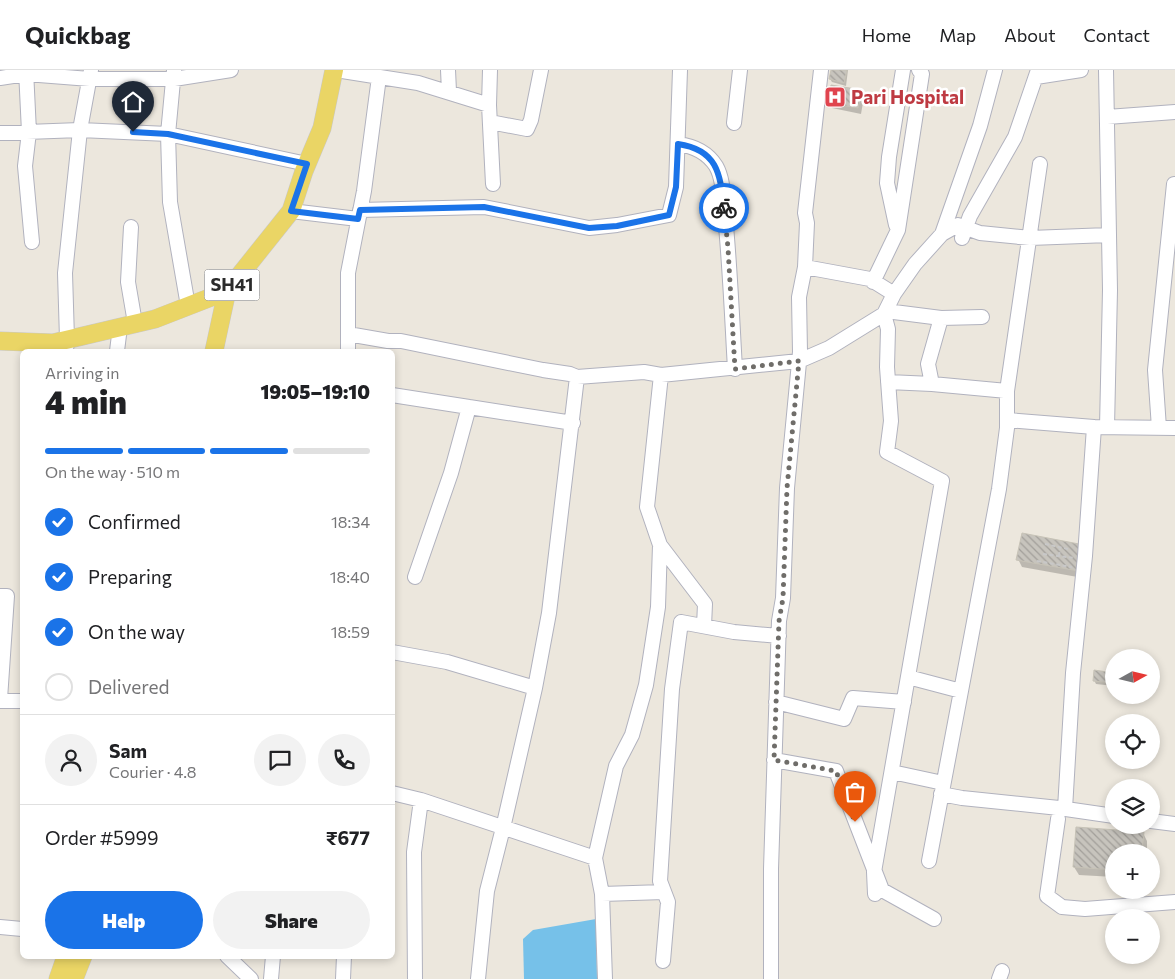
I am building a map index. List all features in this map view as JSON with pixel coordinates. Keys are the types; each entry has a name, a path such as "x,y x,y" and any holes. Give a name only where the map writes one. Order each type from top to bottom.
{"main road":[{"name":"SH41","path":"0,341 66,345 128,325 155,319 227,291 291,211 322,128 335,70"},
{"path":"214,349 227,291"},
{"path":"58,979 65,959"},
{"path":"74,979 82,959"}],"street":[{"path":"0,78 26,72 174,74 231,70"},
{"path":"335,70 418,83 449,91 489,105"},
{"path":"448,70 449,91"},
{"path":"490,70 489,105 493,184"},
{"path":"490,122 527,129 531,120 541,70"},
{"path":"291,211 359,215 484,207 589,228 617,226 669,215 676,187 680,70"},
{"path":"734,123 740,70"},
{"path":"771,979 771,868 778,636 783,598 787,488 799,361 799,297 805,267 807,223 805,214 821,70"},
{"path":"898,230 887,183 889,157 903,70"},
{"path":"873,282 898,230 922,74 919,70"},
{"path":"942,234 980,126 994,70"},
{"path":"964,233 970,216 1015,137 1037,74 1081,70"},
{"path":"1106,70 1110,290 1101,427 1078,564 1073,673 1062,814 1047,896 1062,907 1086,909 1175,902"},
{"path":"26,72 29,132 26,166 32,242"},
{"path":"66,345 65,273 80,130 90,74"},
{"path":"174,74 168,134 170,202 188,306"},
{"path":"348,349 348,273 359,215 378,77"},
{"path":"1107,117 1175,112"},
{"path":"0,133 80,130 168,134 307,164"},
{"path":"678,144 691,146 705,152 717,167 721,183 728,248 735,369"},
{"path":"929,861 998,489 1007,420 1007,392 1040,164"},
{"path":"1159,428 1155,370 1174,184"},
{"path":"348,334 388,346 401,340 577,377 644,372 661,375 799,361 829,348 885,313 894,294 915,264 942,234 958,225 964,233"},
{"path":"118,349 128,325 131,227"},
{"path":"964,233 1030,238 1109,235"},
{"path":"805,267 870,279 894,294"},
{"path":"885,313 941,318 982,317"},
{"path":"875,894 874,872 942,480 887,452 891,420 888,382 888,329 885,313"},
{"path":"932,384 928,364 941,318"},
{"path":"661,375 647,507 660,545 705,604 704,626"},
{"path":"478,979 487,891 535,688 549,613 577,377"},
{"path":"888,382 932,384 1007,392"},
{"path":"395,395 572,423"},
{"path":"415,577 451,473 469,407"},
{"path":"1007,420 1101,427 1175,428"},
{"path":"605,979 602,894 595,858 616,766 632,735 646,685 658,607 660,545"},
{"path":"0,596 7,596 0,700 20,701"},
{"path":"663,961 668,902 660,881 671,699 681,622 734,632 778,636"},
{"path":"395,653 447,662 535,688"},
{"path":"908,678 960,691"},
{"path":"776,702 844,719 853,698 904,702"},
{"path":"774,760 836,771 882,890 934,919"},
{"path":"892,772 962,798 1062,814 1105,816"},
{"path":"395,794 420,800 595,858"},
{"path":"414,979 414,852 420,800"},
{"path":"1160,822 1175,824"},
{"path":"602,894 664,892"},
{"path":"0,927 20,929"},
{"path":"230,959 251,979"},
{"path":"271,979 273,959"},
{"path":"343,979 344,959"}],"path":[{"path":"1045,544 1068,549"},
{"path":"1060,547 1061,557"},
{"path":"1042,554 1061,557 1078,564"},
{"path":"1037,562 1078,564"}],"water":[{"path":"596,919 597,979 524,979 523,939 533,930"}],"building":[{"path":"831,70 847,70 844,83 829,79"},
{"path":"831,85 862,90 858,108 828,103"},
{"path":"1022,533 1084,545 1079,571 1016,560"},
{"path":"1094,670 1105,672 1105,682 1093,681"},
{"path":"1076,827 1105,829 1105,834 1144,834 1143,844 1105,844 1105,869 1073,867"}],"way so far":[{"path":"724,208 735,369 799,361 787,488 783,598 779,621 774,760 836,771 855,822"}],"place":[{"name":"Pari Hospital","path":"835,97"}],"route":[{"path":"133,132 168,134 307,164 291,211 358,219 360,210 484,207 589,228 617,226 669,215 676,187 678,144 691,146 705,152 717,167 724,208"}]}
